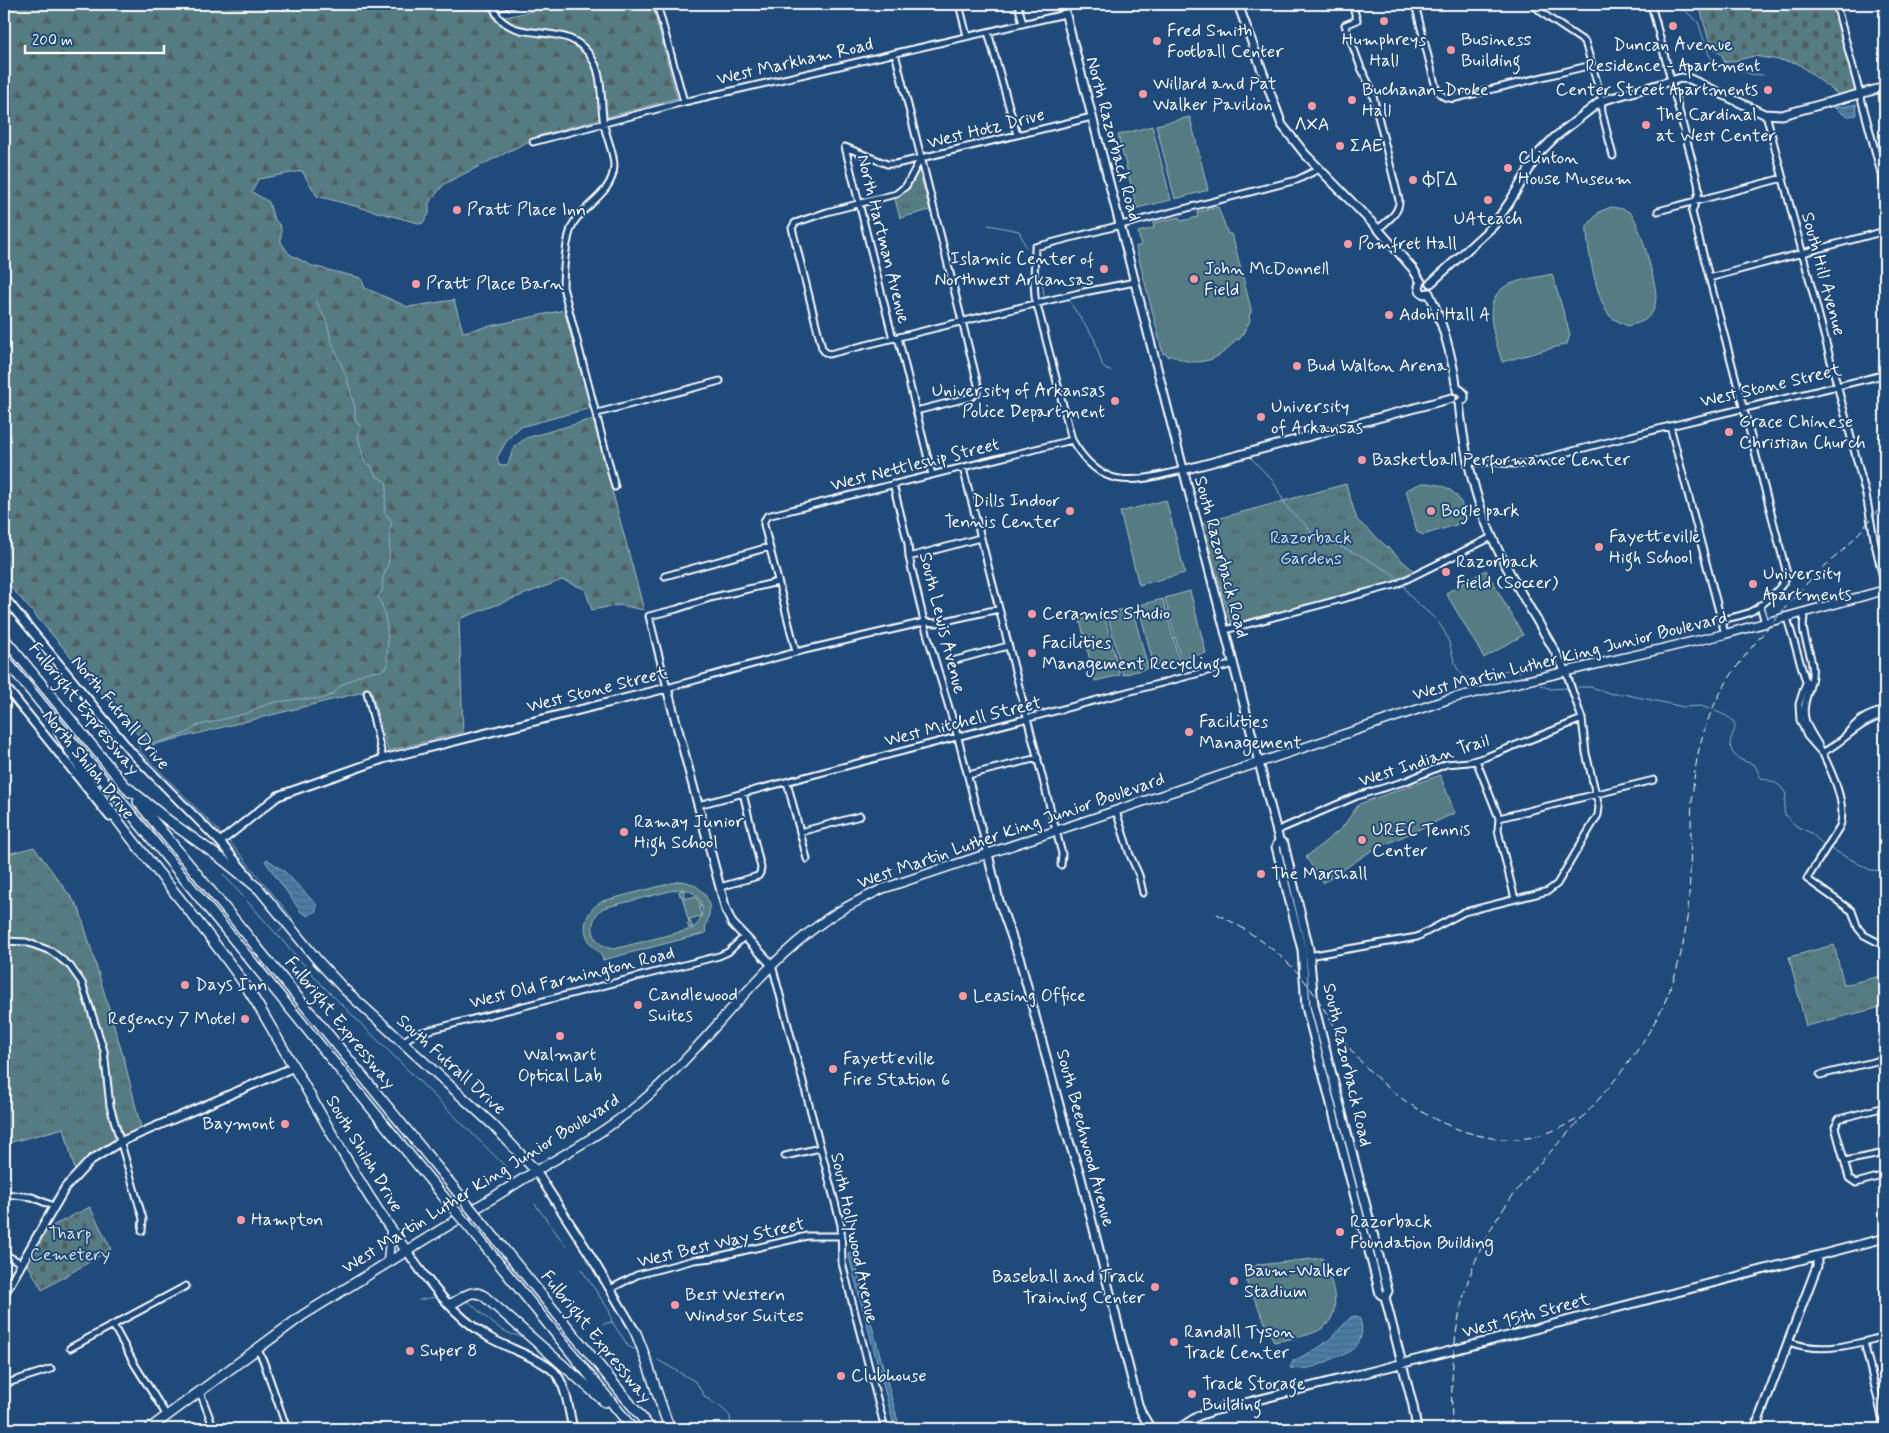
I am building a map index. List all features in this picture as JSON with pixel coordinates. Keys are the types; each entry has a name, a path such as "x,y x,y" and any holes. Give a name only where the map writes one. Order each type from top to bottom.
{"highway":[{"name":"Fulbright Expressway","path":"4,638 651,1429"},
{"name":"Fulbright Expressway","path":"4,658 633,1429"},
{"name":"South Shiloh Drive","path":"49,714 75,760 150,863 234,969 294,1067 371,1200 406,1250"},
{"path":"127,787 168,821 222,859 259,889"},
{"name":"South Futrall Drive","path":"259,889 323,968 499,1131 536,1171"},
{"name":"West Martin Luther King Junior Boulevard","path":"149,1429 303,1315 536,1171"},
{"path":"450,1304 469,1293 476,1292 484,1296 624,1418"},
{"path":"635,1331 645,1354 658,1400 670,1429"}],"main road":[{"name":"West Martin Luther King Junior Boulevard","path":"536,1171 610,1126 649,1095 772,965 800,939 822,922 859,900 910,879 1449,699 1765,624 1885,588"},
{"path":"388,1261 391,1230"}],"street":[{"path":"514,4 493,6 499,19 518,29 564,36 580,44 595,62 599,79 603,122 614,165 612,176 603,193 573,223 569,234 563,288 615,488"},
{"path":"657,4 684,102"},
{"path":"959,4 967,36"},
{"path":"1018,4 1023,24"},
{"name":"North Razorback Road","path":"1062,4 1135,282"},
{"path":"1238,4 1282,124 1291,138 1378,229 1413,269 1421,282"},
{"path":"1352,4 1357,20 1345,25 1361,68 1371,88 1400,205 1395,214 1378,229"},
{"path":"1415,4 1436,88 1443,96 1452,99 1592,66"},
{"path":"1532,4 1585,42 1601,96 1602,112 1613,156"},
{"path":"1651,4 1698,183 1699,192 1692,212 1787,574 1782,585 1760,605 1747,614 1721,620"},
{"path":"1836,4 1885,188"},
{"name":"West Markham Road","path":"532,142 684,102 1065,14"},
{"path":"988,32 1017,135"},
{"path":"895,53 978,385 977,393 970,398 916,411"},
{"path":"1431,284 1492,226 1547,143 1601,101 1681,78 1690,79 1766,114 1782,115 1885,87"},
{"name":"South Hill Avenue","path":"1766,114 1866,495 1885,588"},
{"name":"West Hotz Drive","path":"896,338 829,354 825,352 822,348 792,228 795,223 900,192 908,182 921,158 1092,117"},
{"name":"North Hartman Avenue","path":"921,158 896,164 887,164 845,147 892,335 899,341 932,475"},
{"path":"1319,169 1297,180 1035,247 1034,288 1072,440 1086,461 1106,475 1116,479 1142,480 1452,398"},
{"path":"1658,211 1783,178"},
{"path":"1709,278 1885,231"},
{"path":"1426,280 1431,284 1432,289 1429,293 1424,294 1420,291 1418,286 1421,282 1426,280"},
{"path":"896,338 1037,303 1135,282"},
{"name":"South Razorback Road","path":"1135,282 1276,831 1279,840 1284,844 1306,932 1306,956 1313,1000 1388,1291 1385,1297 1417,1429"},
{"path":"1429,293 1436,307 1448,348 1457,390 1464,394 1464,399 1459,403"},
{"name":"West Stone Street","path":"1468,463 1489,461 1510,465 1522,464 1879,376"},
{"path":"597,413 720,381"},
{"path":"1452,398 1452,394 1457,390"},
{"path":"1452,398 1455,402 1459,403"},
{"path":"1306,956 1417,937 1464,912 1548,890 1557,884 1598,815 1597,794 1586,753 1582,719 1566,672 1492,537 1478,501 1468,463 1459,403"},
{"path":"1670,426 1725,634"},
{"name":"West Nettleship Street","path":"769,547 764,525 765,519 771,515 1072,440"},
{"path":"963,468 1062,854 1061,865"},
{"name":"South Lewis Avenue","path":"893,484 925,622 988,854"},
{"path":"1225,630 1397,584 1492,537"},
{"path":"909,557 980,538"},
{"path":"665,576 769,547 796,652"},
{"path":"772,965 728,916 649,616 677,610 710,598 778,582"},
{"name":"North Futrall Drive","path":"4,597 145,768 220,842"},
{"path":"1760,605 1765,624"},
{"name":"West Stone Street","path":"220,842 278,796 383,759 667,688 796,652 925,622 936,623 999,609"},
{"path":"1805,613 1802,625 1813,666 1810,690 1805,700 1805,717 1809,729 1820,746 1842,807 1842,818 1807,879 1852,911 1858,928 1864,935 1885,946"},
{"path":"1787,618 1806,682 1799,704 1800,720 1807,736 1822,753"},
{"path":"952,661 1008,646"},
{"name":"West Mitchell Street","path":"698,805 1234,664"},
{"name":"North Shiloh Drive","path":"4,685 150,863"},
{"path":"367,692 383,759"},
{"path":"1842,740 1854,723 1885,710"},
{"path":"1822,753 1869,721 1885,715"},
{"name":"West Indian Trail","path":"1276,831 1353,798 1406,781 1446,764 1476,760 1582,719"},
{"path":"968,775 1038,758"},
{"path":"1476,760 1499,818 1498,830 1515,899"},
{"path":"1499,818 1654,780"},
{"path":"787,782 807,859"},
{"path":"720,887 758,876 760,873 743,793"},
{"path":"1116,811 1130,855 1139,875 1143,893"},
{"path":"800,832 860,816"},
{"name":"South Futrall Drive","path":"220,842 259,889"},
{"name":"South Beechwood Avenue","path":"988,854 999,901 1020,960 1070,1146 1080,1174 1138,1404 1151,1429"},
{"name":"West Old Farmington Road","path":"402,1042 415,1034 426,1031 720,956 728,952 745,936"},
{"path":"4,941 26,942 51,951 70,966 81,981 104,1052 108,1096 143,1219 142,1231"},
{"name":"South Hollywood Avenue","path":"772,965 840,1221 842,1262 885,1429"},
{"path":"1820,1075 1885,1059"},
{"path":"4,1294 20,1263 65,1188 82,1168 101,1153 120,1142 294,1067"},
{"path":"1885,1107 1839,1119 1835,1127 1852,1182 1856,1183 1885,1175"},
{"path":"785,1156 820,1148"},
{"path":"1845,1161 1885,1153"},
{"name":"South Futrall Drive","path":"536,1171 587,1250 635,1331"},
{"path":"4,1194 32,1197 54,1206"},
{"name":"West Best Way Street","path":"610,1289 637,1274 694,1260 712,1258 807,1236 842,1236"},
{"name":"West 15th Street","path":"1178,1429 1198,1416 1213,1411 1402,1364 1885,1238"},
{"name":"South Shiloh Drive","path":"406,1250 424,1275 467,1322 486,1336 552,1369 561,1383 573,1429"},
{"path":"4,1254 20,1263"},
{"path":"1755,1429 1817,1266 1817,1256"},
{"path":"70,1348 186,1286"},
{"path":"113,1324 134,1365 167,1416"},
{"path":"1789,1342 1813,1349 1864,1342 1885,1336"},
{"path":"1864,1342 1883,1421 1882,1429"},
{"path":"258,1350 287,1429"},
{"path":"4,1384 51,1369"},
{"path":"200,1392 214,1429"},
{"path":"1151,1429 1158,1429"}],"green space":[{"path":"4,4 484,4 492,13 506,17 562,4 652,4 677,98 541,135 444,184 429,203 429,214 422,224 317,196 302,171 258,179 252,192 269,202 273,217 281,227 281,242 289,254 312,266 361,278 365,288 408,307 454,300 463,332 564,310 591,408 520,427 507,440 497,458 500,466 508,464 514,447 526,438 593,419 644,610 619,605 592,610 585,589 562,580 459,619 463,732 388,751 371,690 148,746 4,579"},
{"path":"1699,4 1836,4 1860,94 1843,98 1797,63 1754,56 1725,63 1722,55 1710,45"},
{"path":"1190,117 1208,190 1175,199 1156,125"},
{"path":"1152,126 1171,200 1137,208 1118,135"},
{"path":"919,170 930,210 900,218 895,199 909,186"},
{"name":"John McDonnell Field","path":"1218,207 1228,234 1231,234 1233,238 1251,309 1249,314 1250,321 1239,340 1236,339 1223,353 1215,357 1198,362 1190,362 1172,355 1169,357 1165,353 1163,354 1136,247 1141,245 1138,232 1154,228 1153,223 1179,217 1181,221 1198,217 1197,212"},
{"path":"1611,207 1628,211 1632,215 1647,254 1656,296 1651,315 1642,322 1627,326 1610,316 1605,309 1593,273 1588,246 1587,226 1599,212"},
{"path":"1552,274 1570,334 1567,344 1502,362 1491,319 1494,299 1500,290 1510,284"},
{"path":"1422,483 1440,485 1453,492 1462,505 1465,522 1423,535 1417,532 1406,490"},
{"name":"Razorback Gardens","path":"1346,484 1357,520 1415,572 1392,582 1231,624 1202,523"},
{"path":"1166,500 1185,573 1139,585 1120,512"},
{"path":"1486,570 1523,635 1484,658 1446,593"},
{"path":"1190,591 1206,653 1181,659 1165,598"},
{"path":"1163,599 1179,660 1154,666 1138,605"},
{"path":"1132,607 1148,668 1123,675 1107,613"},
{"path":"1104,614 1120,675 1095,681 1080,620"},
{"name":"UREC Tennis Center","path":"1440,775 1455,813 1371,851 1323,883 1306,857 1342,828 1359,804"},
{"path":"34,847 79,908 124,1059 142,1132 120,1142 76,1175 64,1128 4,1144 4,855"},
{"path":"680,881 686,882 702,891 708,901 709,914 706,933 603,960 601,954 589,941 585,929 587,918 593,908 603,901","holes":["678,889 693,893 701,903 701,917 692,929 614,949 600,944 596,939 593,927 594,920 603,908"]},
{"path":"684,890 684,899 696,896 701,907 699,908 701,916 689,919 693,927 689,928 682,896 680,896 679,891"},
{"path":"1834,945 1844,985 1885,975 1885,1006 1806,1026 1789,957"},
{"name":"Tharp Cemetery","path":"90,1207 111,1249 42,1290 27,1263 44,1230"},
{"path":"1322,1258 1334,1292 1334,1310 1331,1318 1326,1325 1316,1332 1274,1342 1247,1283 1247,1273 1258,1264"}],"water":[{"path":"1856,104 1857,115 1852,116 1844,115 1833,107 1843,107"},
{"path":"267,859 284,871 317,905 316,911 308,916 301,912 265,861"},
{"path":"852,1252 900,1429 895,1429 848,1253"},
{"path":"1351,1317 1359,1317 1362,1328 1359,1343 1356,1347 1322,1364 1301,1369 1290,1368 1293,1361 1317,1349 1330,1339"}],"waterway":[{"path":"1683,9 1698,22 1709,55 1717,65 1726,70 1737,69 1750,74 1763,75"},
{"path":"988,225 1019,231 1026,247"},
{"path":"1042,278 1044,296"},
{"path":"221,833 141,752 138,744 154,743 169,739 187,733 196,726 248,713 259,707 276,702 321,699 332,695 340,686 358,676 367,672 380,671 388,665 386,623 378,597 383,590 382,582 388,564 392,523 384,513 387,487 386,482 375,475 371,465 365,463 358,437 361,427 355,419 355,408 347,378 331,340 327,323 316,301"},
{"path":"1069,301 1094,338 1102,364 1106,370 1111,371"},
{"path":"1250,457 1273,481 1288,509 1313,534 1366,558 1400,580"},
{"path":"1402,583 1410,596 1443,629 1456,665 1463,675 1473,679 1506,670 1520,672"},
{"path":"1540,685 1551,689 1567,688"},
{"path":"1578,687 1591,687 1612,694 1623,694 1684,707 1701,706 1709,709"},
{"path":"1715,711 1727,716 1735,725 1730,746 1735,756 1754,765 1761,778 1772,781 1781,787 1786,794 1785,815 1796,826 1811,833 1825,846"},
{"path":"230,842 285,909 292,921"},
{"path":"1828,847 1870,870 1885,871"},
{"path":"223,874 322,985 506,1167"},
{"path":"276,934 283,928"},
{"path":"535,1204 566,1246"},
{"path":"581,1269 609,1310 612,1322 629,1347 635,1349"},
{"path":"419,1300 435,1297"},
{"path":"468,1301 499,1328 521,1336"},
{"path":"603,1324 612,1322"},
{"path":"658,1360 696,1382 705,1397 722,1408 730,1416 731,1429"}],"railway":[{"path":"1452,1429 1454,1353 1458,1319 1466,1286 1478,1255 1494,1224 1514,1194 1607,1090 1637,1051 1668,995 1681,953 1688,909 1693,784 1696,763 1708,720 1720,693 1736,668 1763,633 1807,583 1855,538 1885,501"},
{"path":"1217,914 1239,926 1279,954 1313,992 1340,1035 1369,1071 1422,1112 1462,1131 1504,1139 1523,1139 1541,1135 1576,1120"}],"place":[{"name":"Humphreys Hall","path":"1384,21"},
{"name":"Duncan Avenue Residence - Apartment","path":"1673,26"},
{"name":"Fred Smith Football Center","path":"1157,41"},
{"name":"Business Building","path":"1451,50"},
{"name":"Center Street Apartments","path":"1768,90"},
{"name":"Willard and Pat Walker Pavilion","path":"1143,94"},
{"name":"Buchanan-Droke Hall","path":"1352,100"},
{"name":"ΛΧΑ","path":"1312,106"},
{"name":"The Cardinal at West Center","path":"1646,125"},
{"name":"ΣΑΕ","path":"1340,146"},
{"name":"Clinton House Museum","path":"1508,168"},
{"name":"ΦΓΔ","path":"1413,180"},
{"name":"UAteach","path":"1488,200"},
{"name":"Pratt Place Inn","path":"457,210"},
{"name":"Pomfret Hall","path":"1348,244"},
{"name":"Islamic Center of Northwest Arkansas","path":"1104,269"},
{"name":"John McDonnell Field","path":"1194,279"},
{"name":"Pratt Place Barn","path":"416,284"},
{"name":"Adohi Hall A","path":"1389,315"},
{"name":"Bud Walton Arena","path":"1297,366"},
{"name":"University of Arkansas Police Department","path":"1115,401"},
{"name":"University of Arkansas","path":"1261,417"},
{"name":"Grace Chinese Christian Church","path":"1729,432"},
{"name":"Basketball Performance Center","path":"1362,460"},
{"name":"Dills Indoor Tennis Center","path":"1070,511"},
{"name":"Bogle park","path":"1431,511"},
{"name":"Fayetteville High School","path":"1599,547"},
{"name":"Razorback Field (Soccer)","path":"1446,572"},
{"name":"University Apartments","path":"1753,584"},
{"name":"Ceramics Studio","path":"1032,614"},
{"name":"Facilities Management Recycling","path":"1032,653"},
{"name":"Facilities Management","path":"1189,732"},
{"name":"Ramay Junior High School","path":"624,832"},
{"name":"UREC Tennis Center","path":"1362,840"},
{"name":"The Marshall","path":"1261,874"},
{"name":"Days Inn","path":"185,985"},
{"name":"Leasing Office","path":"963,996"},
{"name":"Candlewood Suites","path":"638,1005"},
{"name":"Regency 7 Motel","path":"245,1019"},
{"name":"Walmart Optical Lab","path":"560,1036"},
{"name":"Fayetteville Fire Station 6","path":"833,1069"},
{"name":"Baymont","path":"285,1124"},
{"name":"Hampton","path":"241,1220"},
{"name":"Razorback Foundation Building","path":"1340,1232"},
{"name":"Baum-Walker Stadium","path":"1234,1281"},
{"name":"Baseball and Track Training Center","path":"1155,1287"},
{"name":"Best Western Windsor Suites","path":"675,1305"},
{"name":"Randall Tyson Track Center","path":"1174,1342"},
{"name":"Super 8","path":"410,1351"},
{"name":"Clubhouse","path":"841,1376"},
{"name":"Track Storage Building","path":"1192,1394"}]}
